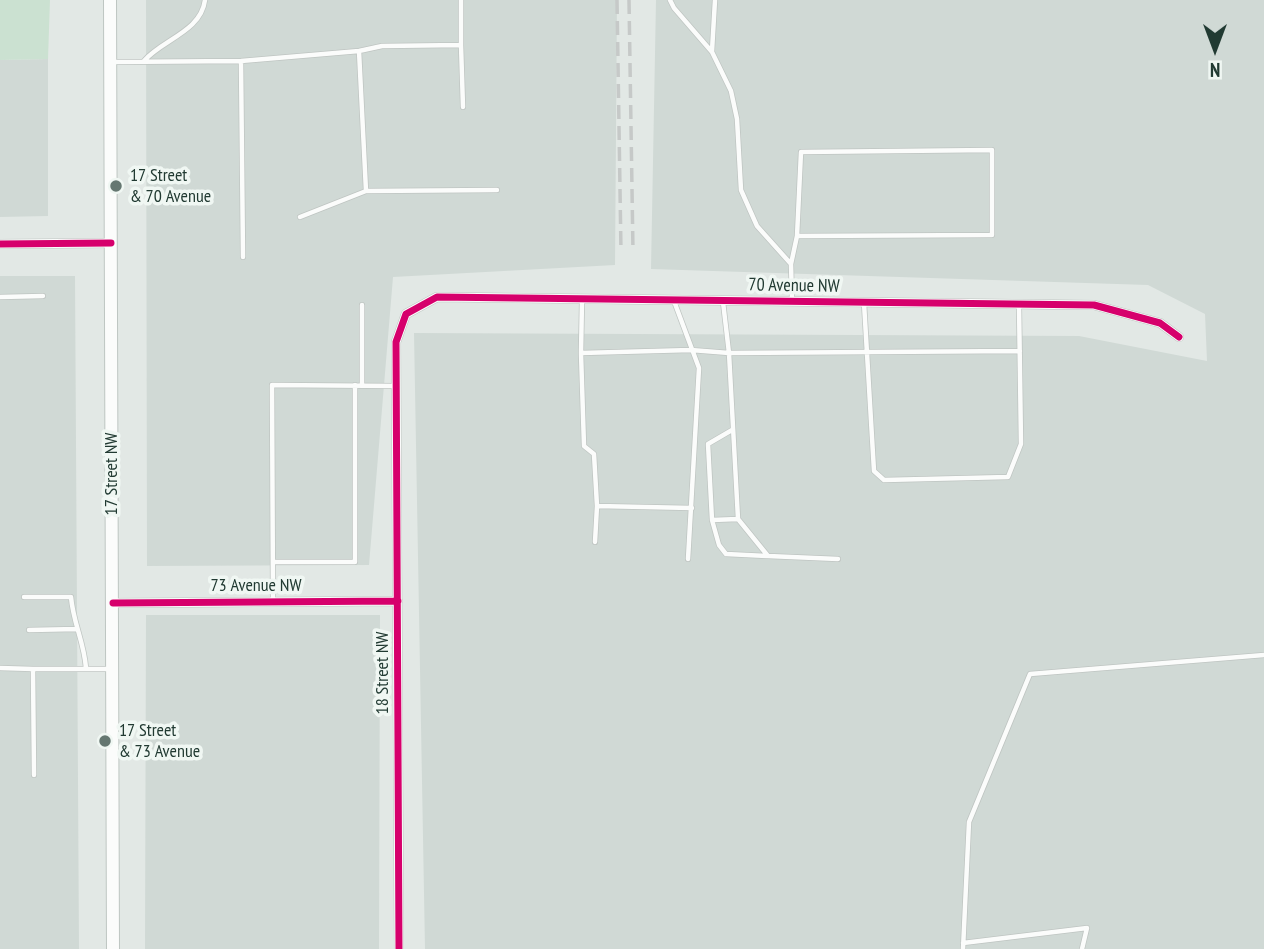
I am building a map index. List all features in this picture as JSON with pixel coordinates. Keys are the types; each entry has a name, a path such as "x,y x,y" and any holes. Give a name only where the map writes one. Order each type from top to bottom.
{"main road":[{"name":"17 Street NW","path":"110,0 113,949"}],"street":[{"path":"0,244 111,243"},
{"name":"70 Avenue NW","path":"406,314 436,297 1094,305 1160,323 1179,337"},
{"name":"18 Street NW","path":"398,949 396,342 406,314"},
{"name":"73 Avenue NW","path":"113,603 398,601"}],"lane":[{"path":"144,62 153,50 171,42 190,27 205,0"},
{"path":"461,0 463,107"},
{"path":"670,0 674,9 712,52 731,91 741,190 757,226 791,264"},
{"path":"712,52 715,0"},
{"path":"111,62 241,61 359,51 382,46 461,45"},
{"path":"359,51 366,191"},
{"path":"241,61 243,257"},
{"path":"793,301 791,264 797,236 801,152 992,150 992,235 797,236"},
{"path":"300,217 366,191 497,190"},
{"path":"0,297 43,296"},
{"path":"582,299 584,446 594,454 597,506 595,542"},
{"path":"673,300 699,368 688,559"},
{"path":"723,301 729,353 738,519 768,556"},
{"path":"864,302 874,471 884,480 1008,477 1021,444 1019,304"},
{"path":"273,562 355,562 362,305"},
{"path":"581,353 691,350 729,353 1020,351"},
{"path":"273,602 272,385 396,386"},
{"path":"733,430 708,444 712,520 719,545 726,555 838,559"},
{"path":"597,506 692,508"},
{"path":"712,520 738,519"},
{"path":"24,597 71,597 74,624 84,642 86,668"},
{"path":"29,630 78,629"},
{"path":"1082,949 1087,928 963,946 969,821 1030,674 1264,656"},
{"path":"0,668 113,668"},
{"path":"33,669 34,775"}],"shaded area":[{"path":"146,0 617,0 615,265 393,277 369,565 147,566"},
{"path":"656,0 1264,0 1264,949 425,949 414,333 1079,336 1207,361 1205,314 1148,285 651,269"},
{"path":"48,59 48,216 0,217 0,60"},
{"path":"0,276 75,276 79,949 0,949"},
{"path":"146,615 380,615 379,949 145,949"}],"green space":[{"path":"0,0 50,0 48,59 0,60"}],"railway":[{"path":"617,0 621,252"},
{"path":"629,0 633,252"}],"cycle path":[{"path":"0,244 111,243"},
{"path":"399,949 396,342 406,314 437,297 1094,305 1160,323 1179,337"},
{"path":"113,603 398,601"}],"place":[{"name":"17 Street & 70 Avenue","path":"116,186"},
{"name":"17 Street & 73 Avenue","path":"105,741"}]}
